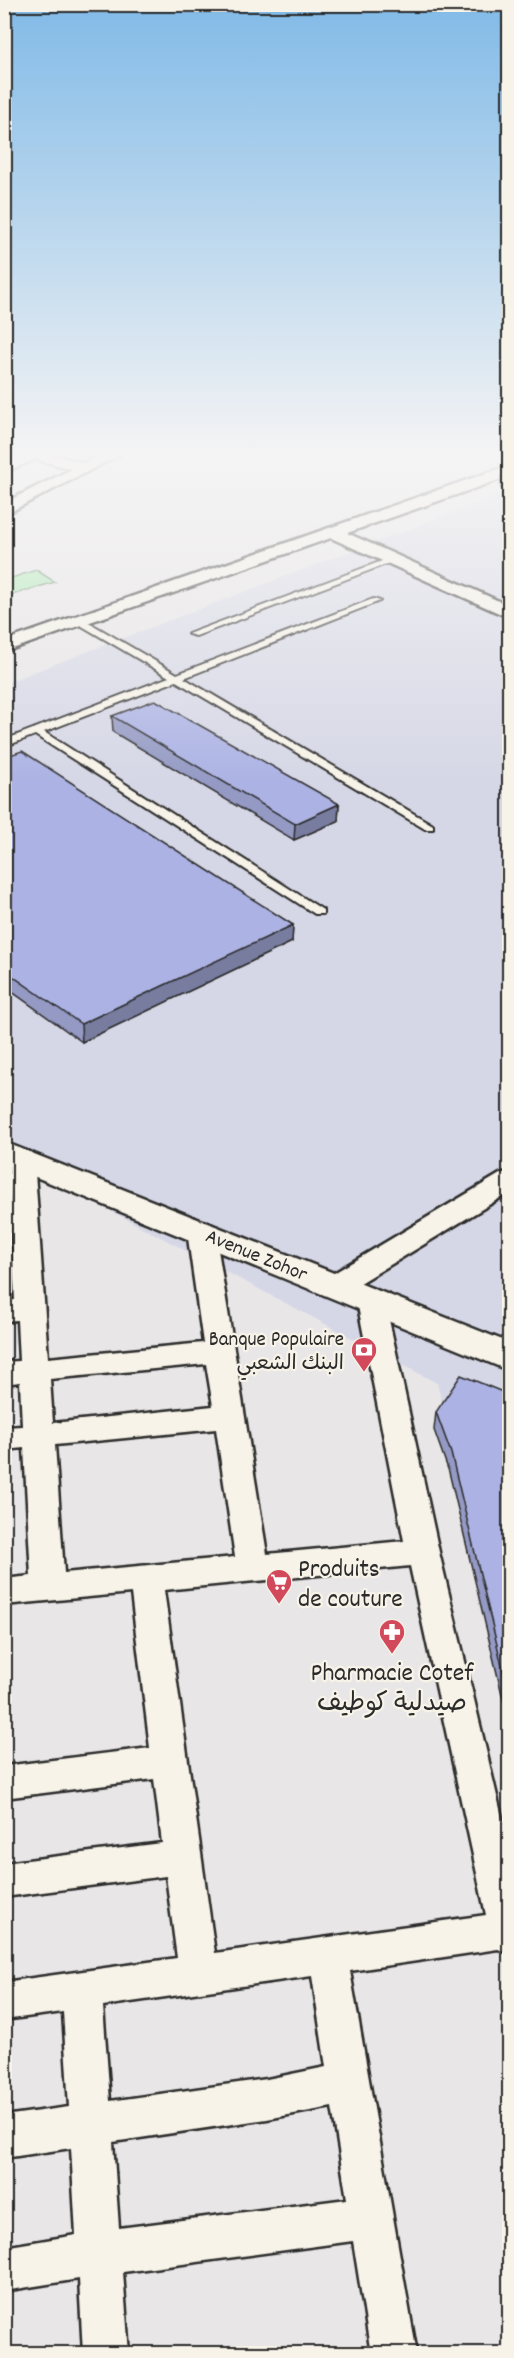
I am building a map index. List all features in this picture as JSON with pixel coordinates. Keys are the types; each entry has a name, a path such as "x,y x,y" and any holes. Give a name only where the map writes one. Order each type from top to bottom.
{"main road":[{"name":"Avenue Zohor","path":"13,1155 510,1358"}],"street":[{"path":"4,648 243,563"},
{"path":"400,563 510,612"},
{"path":"13,1155 18,1310 34,1370 48,1588"},
{"path":"334,1286 510,1180"},
{"path":"201,1231 253,1569"},
{"path":"4,2001 198,1972 509,1932 423,1552 371,1301"},
{"path":"4,1373 219,1352"},
{"path":"4,1439 230,1416"},
{"path":"4,1592 423,1552"},
{"path":"146,1580 198,1972"},
{"path":"4,1782 170,1761"},
{"path":"4,1880 182,1857"},
{"path":"328,1956 372,2217 389,2353"},
{"path":"82,1990 106,2354"},
{"path":"4,2137 267,2099 350,2083"},
{"path":"4,2269 99,2253 372,2217"}],"lane":[{"path":"193,634 385,563"},
{"path":"4,744 376,601"},
{"path":"80,621 429,826"},
{"path":"37,732 319,912"}],"shaded area":[{"path":"320,563 509,563 509,1669 437,1383 5,1155 5,683"}],"green space":[{"path":"36,570 55,582 5,597 5,580"}],"building":[{"path":"155,700 339,804 295,824 112,716"},
{"path":"22,751 293,925 81,1024 4,970 4,757"},
{"path":"461,1375 510,1395 510,1699 451,1453 436,1412"}],"place":[{"name":"Banque Populaire البنك الشعبي","path":"364,1373"},
{"name":"Produits de couture","path":"279,1605"},
{"name":"Pharmacie Cotef صيدلية كوطيف","path":"392,1655"}]}
